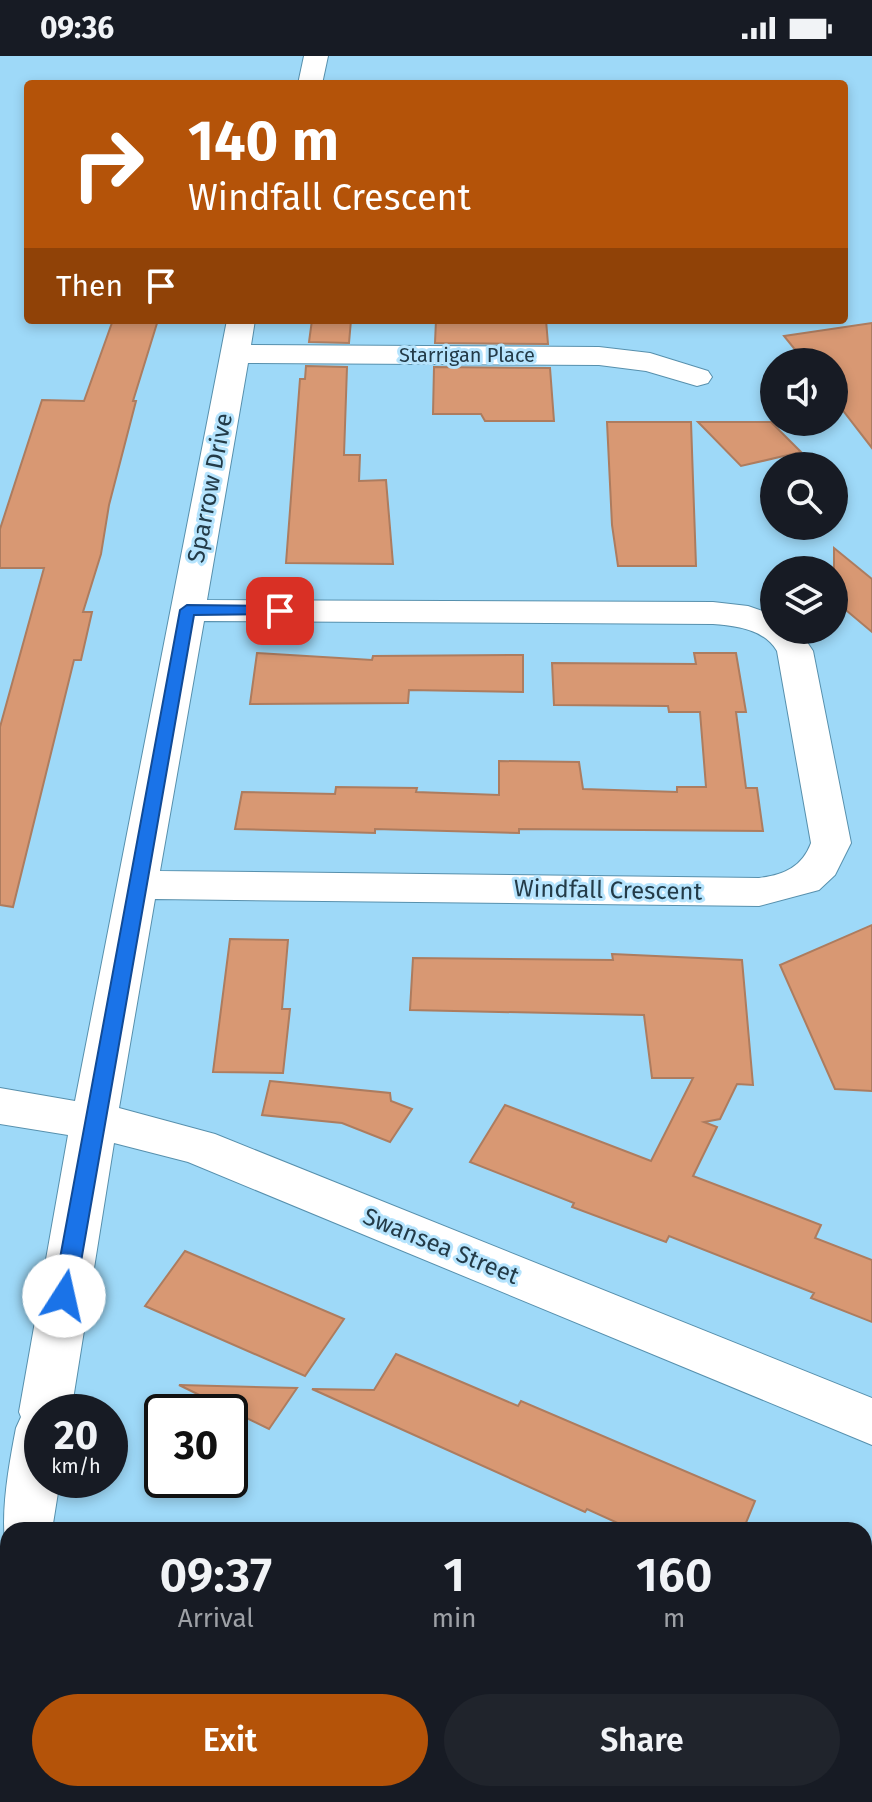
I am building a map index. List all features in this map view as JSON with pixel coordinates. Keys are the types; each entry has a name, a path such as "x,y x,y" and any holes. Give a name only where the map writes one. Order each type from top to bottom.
{"street":[{"path":"311,80 316,56"},
{"name":"Starrigan Place","path":"238,337 599,356 650,362 697,377"},
{"name":"Sparrow Drive","path":"48,1394 94,1121 238,337"},
{"name":"Windfall Crescent","path":"187,610 713,613 748,617 760,622"},
{"name":"Windfall Crescent","path":"139,885 759,892 794,886 822,867 831,843 792,644"},
{"name":"Swansea Street","path":"0,1106 94,1121 199,1147 872,1422"},
{"path":"26,1522 30,1498"}],"building":[{"path":"872,323 872,448 848,417 848,348 794,348 784,336"},
{"path":"112,324 157,324 133,401 136,401 109,505 101,554 83,612 92,612 81,660 74,660 13,907 0,905 0,727 44,568 0,568 0,529 42,400 84,401"},
{"path":"311,324 351,324 349,343 309,342"},
{"path":"436,324 546,324 548,344 435,343"},
{"path":"306,366 347,367 344,455 360,455 359,481 386,480 393,564 286,563 300,379 305,379"},
{"path":"434,367 550,368 554,421 485,421 481,414 433,414"},
{"path":"607,422 691,422 696,566 618,566 612,525"},
{"path":"698,422 760,422 760,436 785,436 801,452 760,452 760,462 741,466"},
{"path":"848,559 872,579 872,632 848,612"},
{"path":"257,653 372,660 373,656 523,655 523,692 409,690 408,703 250,704"},
{"path":"694,653 736,653 746,712 736,712 746,788 757,788 763,831 519,829 519,833 375,829 375,833 235,829 242,792 335,794 336,787 417,788 416,792 499,795 499,761 579,762 583,789 677,792 677,787 706,787 700,712 669,712 668,706 554,705 552,663 696,664"},
{"path":"872,925 872,1091 835,1089 780,965"},
{"path":"230,939 288,940 282,1009 290,1009 283,1073 213,1072"},
{"path":"612,954 742,960 753,1085 737,1084 720,1119 704,1122 717,1127 693,1176 821,1225 815,1238 872,1260 872,1322 811,1298 814,1293 669,1236 666,1242 572,1207 574,1203 470,1162 505,1105 651,1161 693,1078 652,1078 644,1015 410,1010 413,958 613,960"},
{"path":"270,1081 390,1093 391,1101 412,1109 390,1142 342,1123 262,1115"},
{"path":"185,1251 344,1319 305,1376 145,1306"},
{"path":"396,1354 518,1406 521,1401 755,1501 746,1522 615,1522 587,1509 585,1512 312,1389 374,1390"},
{"path":"179,1385 297,1388 269,1429 248,1419 248,1394 197,1394"}],"route":[{"path":"64,1296 187,610 280,611"}]}
